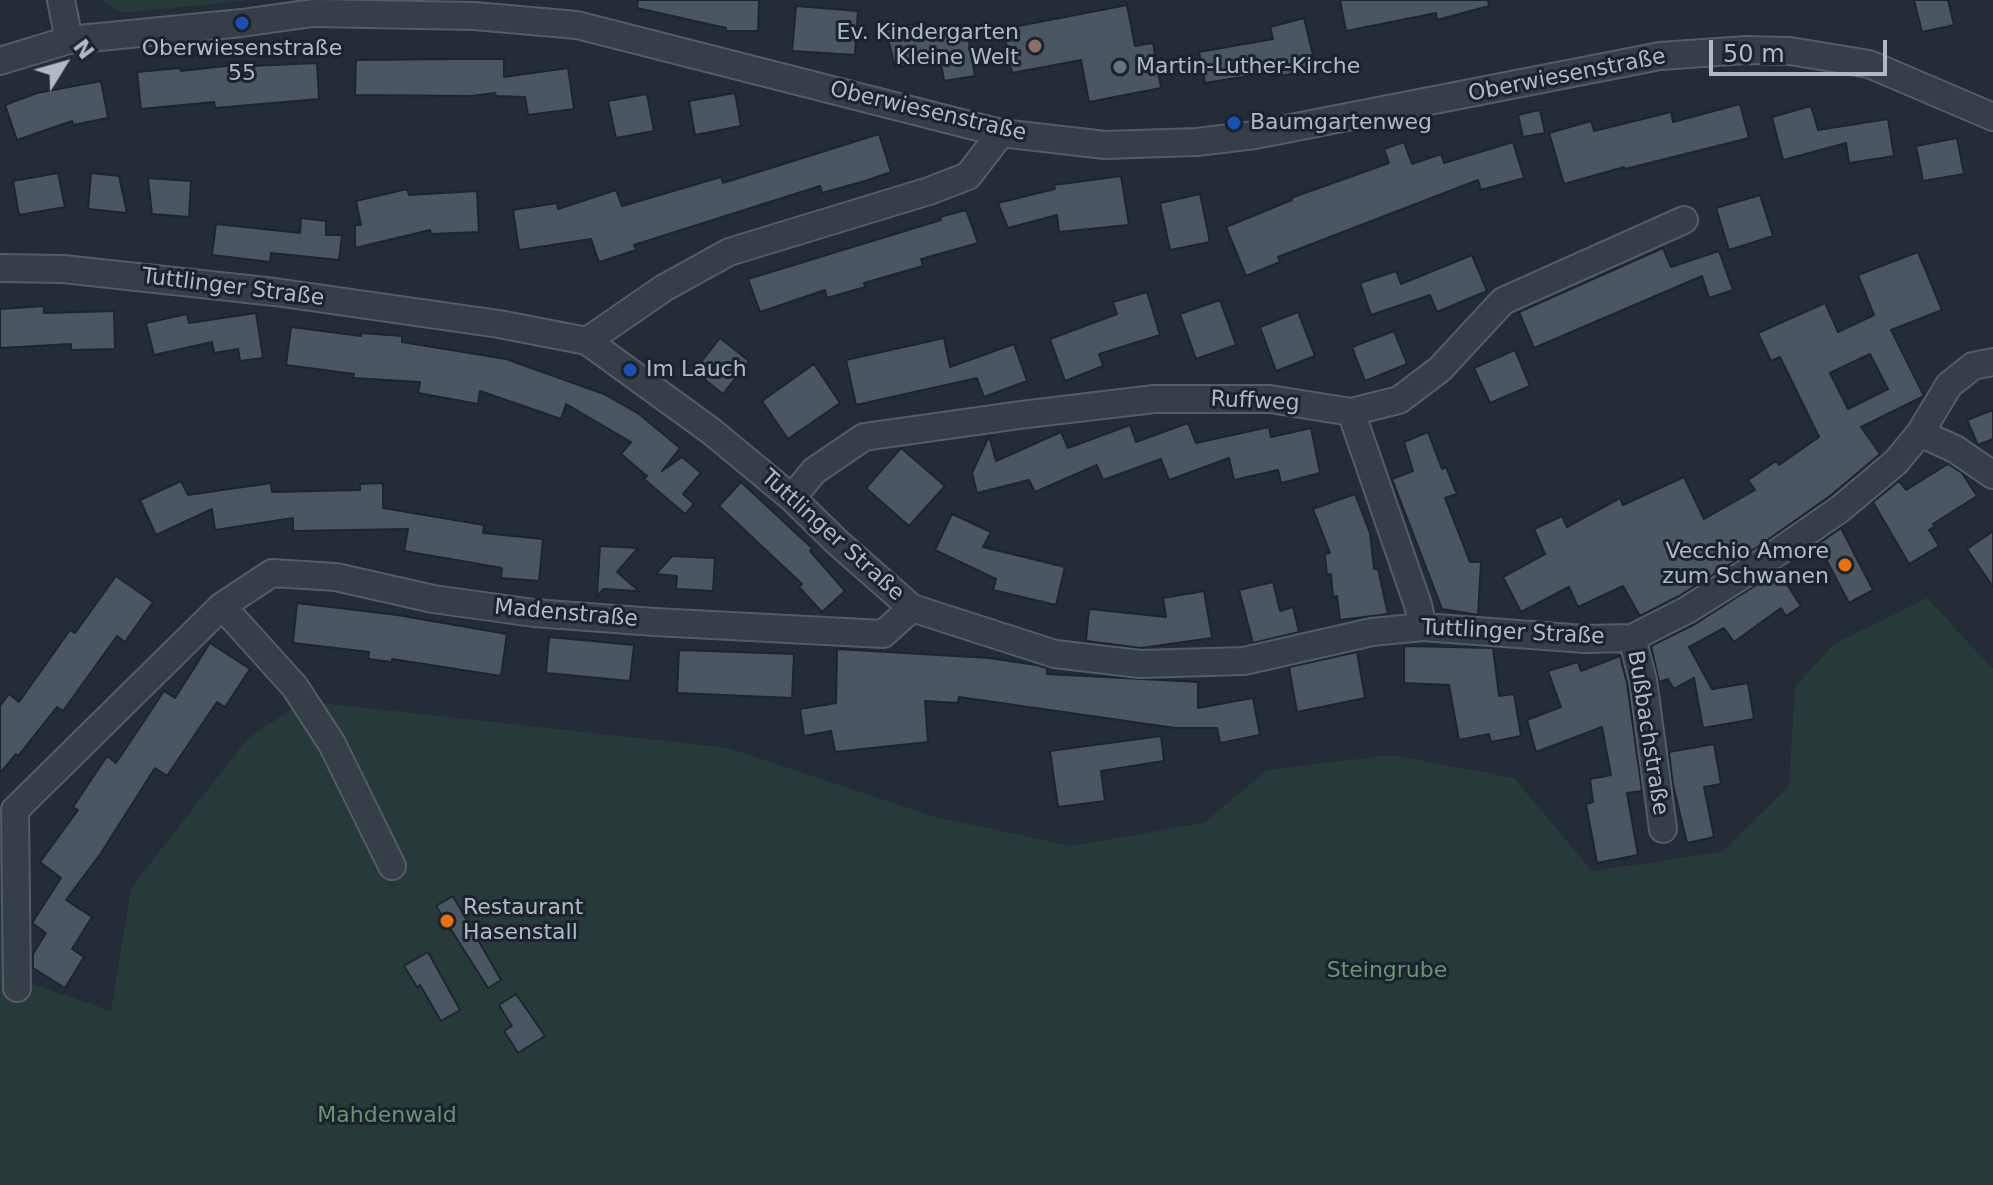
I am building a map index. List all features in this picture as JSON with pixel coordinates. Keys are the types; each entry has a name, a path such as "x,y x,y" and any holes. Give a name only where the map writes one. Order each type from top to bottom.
{"street":[{"path":"61,0 69,40"},
{"name":"Oberwiesenstraße","path":"0,61 69,40 265,21 313,13 474,16 577,25 1001,133 1105,145 1197,142 1270,132 1660,56 1746,50 1790,51 1869,64 1993,117"},
{"path":"587,341 664,288 729,252 929,191 968,176 1001,133"},
{"name":"Ruffweg","path":"792,498 814,471 864,437 1154,399 1270,399 1351,412 1399,400 1440,369 1503,301 1684,220"},
{"name":"Tuttlinger Straße","path":"0,268 63,269 275,292 499,324 587,341 711,431 792,498 912,608 1055,654 1140,664 1244,661 1372,632 1423,627 1585,639 1632,638 1687,610 1840,509 1896,462 1920,433 1949,385 1973,366 1993,362"},
{"path":"1351,412 1423,627"},
{"path":"1920,433 1955,449 1993,475"},
{"name":"Madenstraße","path":"17,988 8,817 222,606 272,573 336,577 433,599 534,613 655,622 883,634 912,608"},
{"path":"222,606 303,698 332,744 392,866"},
{"name":"Bußbachstraße","path":"1632,638 1643,680 1663,829"}],"green space":[{"path":"101,0 252,0 122,13"},
{"name":"Steingrube","path":"1927,598 1993,669 1993,1185 0,1185 0,843 2,841 5,975 111,1011 131,888 247,739 304,701 728,748 932,816 1070,846 1204,823 1267,770 1392,755 1514,778 1592,871 1722,852 1789,786 1795,687 1834,644"}],"building":[{"path":"638,0 759,0 758,31 726,31 726,28 637,8"},
{"path":"1340,0 1488,0 1489,6 1437,20 1436,13 1346,31"},
{"path":"1914,0 1948,0 1954,25 1922,32"},
{"name":"Martin-Luther-Kirche","path":"1127,5 1135,46 1153,43 1161,88 1089,102 1081,60 1012,73 1003,29"},
{"path":"796,6 858,11 855,55 792,51"},
{"path":"1304,18 1316,68 1282,76 1280,71 1205,83 1199,52 1273,39 1270,27"},
{"path":"918,23 921,38 967,30 975,76 944,81 940,58 895,68 886,30"},
{"path":"504,59 504,77 568,68 574,109 528,115 525,97 496,96 495,93 472,96 355,95 356,60"},
{"path":"252,63 252,66 317,63 319,99 215,108 214,102 141,109 137,72 180,68 181,71"},
{"path":"101,81 108,118 73,125 72,121 17,140 5,105 37,93"},
{"path":"735,93 741,126 695,135 689,101"},
{"path":"647,94 654,131 616,138 608,101"},
{"path":"1740,104 1749,138 1564,184 1549,133 1591,121 1594,131 1671,112 1673,122"},
{"path":"1811,106 1818,130 1888,119 1894,156 1849,163 1846,143 1783,160 1772,117"},
{"path":"1540,110 1545,133 1523,137 1518,115"},
{"path":"879,134 891,172 865,181 822,193 820,186 634,245 636,250 599,262 591,239 519,250 513,210 557,203 558,209 616,190 622,206 721,177 723,183"},
{"path":"1957,138 1964,174 1923,181 1916,146"},
{"path":"1404,142 1412,164 1441,154 1444,163 1513,142 1524,178 1481,190 1478,180 1278,257 1280,262 1246,276 1226,227 1291,198 1389,163 1384,149"},
{"path":"58,173 65,207 19,215 13,181"},
{"path":"91,173 119,176 127,213 88,209"},
{"path":"1121,176 1129,225 1059,232 1057,215 1008,228 998,203 1055,189 1054,185"},
{"path":"148,178 191,181 189,217 152,214"},
{"path":"407,189 409,195 477,191 479,232 431,234 430,230 355,248 355,225 361,225 356,201"},
{"path":"1200,194 1210,242 1170,250 1160,203"},
{"path":"1760,195 1773,236 1729,250 1716,208"},
{"path":"966,210 978,243 921,259 923,266 864,283 865,287 827,298 825,290 760,312 748,279"},
{"path":"301,218 326,221 326,235 342,235 339,260 271,253 270,262 212,255 216,224 300,233"},
{"path":"1663,248 1671,267 1719,251 1733,290 1709,298 1702,276 1534,348 1519,312"},
{"path":"1918,252 1942,310 1891,330 1924,396 1861,427 1880,454 1830,496 1756,548 1679,596 1640,616 1623,586 1578,607 1569,587 1521,612 1503,577 1545,554 1534,529 1562,516 1567,527 1620,498 1623,505 1684,477 1704,519 1755,490 1748,480 1776,461 1779,465 1819,437 1780,357 1771,361 1758,333 1825,303 1838,332 1874,315 1858,275","holes":["1870,354 1888,389 1848,409 1830,373"]},
{"path":"1472,255 1487,291 1437,312 1430,295 1371,315 1360,283 1396,271 1401,284"},
{"path":"1147,292 1160,335 1099,354 1103,366 1065,381 1050,339 1117,314 1113,302"},
{"path":"1220,300 1236,345 1196,359 1180,314"},
{"path":"44,306 44,313 114,311 115,349 71,350 71,344 0,348 0,309"},
{"path":"1298,312 1315,356 1276,371 1260,327"},
{"path":"256,313 263,358 240,361 238,349 214,353 212,342 154,355 146,323 187,314 189,323"},
{"path":"291,327 361,336 361,333 402,336 402,342 506,359 604,394 639,414 680,448 662,471 682,457 701,473 683,494 694,504 685,514 644,479 647,476 621,454 631,442 566,404 561,419 480,391 478,404 418,393 420,382 353,378 354,374 286,365"},
{"path":"1394,331 1407,364 1365,381 1352,347"},
{"path":"720,338 749,361 723,394 694,371"},
{"path":"944,338 950,367 1014,344 1027,381 984,397 977,378 856,405 846,360"},
{"path":"1515,350 1530,386 1490,403 1474,368"},
{"path":"814,364 840,403 788,439 762,401"},
{"path":"1993,410 1993,439 1978,445 1967,420"},
{"path":"1188,423 1196,443 1269,427 1271,437 1311,428 1320,473 1281,483 1278,470 1234,480 1229,458 1169,480 1161,459 1103,480 1097,465 1035,492 1029,480 977,493 972,473 989,436 996,461 1061,432 1068,448 1130,425 1136,442"},
{"path":"1428,432 1442,469 1446,467 1457,494 1445,498 1470,562 1481,562 1478,615 1442,609 1392,479 1413,471 1404,442"},
{"path":"901,448 945,486 909,526 866,488"},
{"path":"1948,464 1962,473 1977,496 1933,524 1935,526 1929,530 1939,546 1909,564 1873,502 1899,481 1906,490"},
{"path":"181,481 188,495 271,483 272,492 360,490 360,484 383,483 383,508 484,525 483,533 543,539 539,581 501,578 502,568 404,551 408,529 293,531 293,518 215,530 212,509 156,535 140,500"},
{"path":"741,482 812,548 810,551 845,591 822,612 799,587 802,584 719,506"},
{"path":"1355,494 1370,533 1374,569 1378,569 1388,614 1340,620 1337,596 1333,597 1331,574 1327,575 1325,554 1330,553 1313,509"},
{"path":"952,514 991,532 983,547 1065,567 1056,605 993,590 996,579 935,550"},
{"name":"Vecchio Amore zum Schwanen","path":"1841,528 1873,590 1849,603 1818,544"},
{"path":"1993,531 1993,587 1967,549"},
{"path":"600,546 638,548 617,572 639,591 603,589 597,597"},
{"path":"672,556 715,558 713,591 676,589 677,576 656,574"},
{"path":"1778,571 1801,606 1786,616 1781,608 1734,642 1724,628 1689,647 1712,689 1748,683 1754,719 1703,728 1694,678 1674,689 1668,679 1659,682 1651,646 1695,624"},
{"path":"116,576 153,602 125,642 117,636 63,711 57,707 18,756 16,754 0,773 0,706 9,694 19,702 70,630 75,633"},
{"path":"1273,582 1280,611 1293,607 1299,632 1253,643 1239,590"},
{"path":"1204,591 1212,638 1141,648 1086,641 1089,609 1166,617 1163,598"},
{"path":"297,603 397,615 507,634 501,676 392,659 392,662 368,659 369,652 293,643"},
{"path":"549,637 634,645 630,681 546,673"},
{"path":"210,643 250,669 225,707 217,702 167,776 155,768 101,853 66,900 92,917 72,949 84,957 65,988 33,968 33,954 46,933 32,923 61,878 40,862 78,810 73,807 107,756 116,763 164,691 175,698"},
{"path":"1404,646 1493,648 1499,696 1514,694 1521,736 1491,742 1489,734 1459,740 1449,685 1404,683"},
{"path":"837,649 989,658 1047,668 1047,674 1198,682 1198,708 1253,698 1260,735 1220,743 1217,728 1175,728 959,697 958,703 925,701 928,742 835,752 831,731 804,736 800,709 836,703"},
{"path":"679,650 794,654 792,698 677,693"},
{"path":"1357,652 1365,698 1297,712 1289,667"},
{"path":"1620,656 1627,683 1642,791 1627,793 1638,855 1597,863 1586,804 1593,802 1590,779 1611,775 1602,727 1536,752 1527,720 1561,707 1548,671 1578,662 1581,671"},
{"path":"1161,736 1164,761 1101,771 1105,801 1058,807 1050,751"},
{"path":"1714,744 1721,784 1704,787 1714,837 1687,843 1673,785 1669,752"},
{"path":"453,896 501,980 488,988 436,906"},
{"path":"428,952 460,1010 441,1021 420,985 417,987 404,966"},
{"path":"516,994 545,1036 518,1053 504,1031 512,1026 499,1005"}],"place":[{"name":"Oberwiesenstraße 55","path":"242,23"},
{"name":"Ev. Kindergarten Kleine Welt","path":"1035,46"},
{"name":"Martin-Luther-Kirche","path":"1120,67"},
{"name":"Baumgartenweg","path":"1234,123"},
{"name":"Im Lauch","path":"630,370"},
{"name":"Vecchio Amore zum Schwanen","path":"1845,565"},
{"name":"Restaurant Hasenstall","path":"447,921"}],"park label":[{"name":"Mahdenwald","path":"387,1116"}]}
